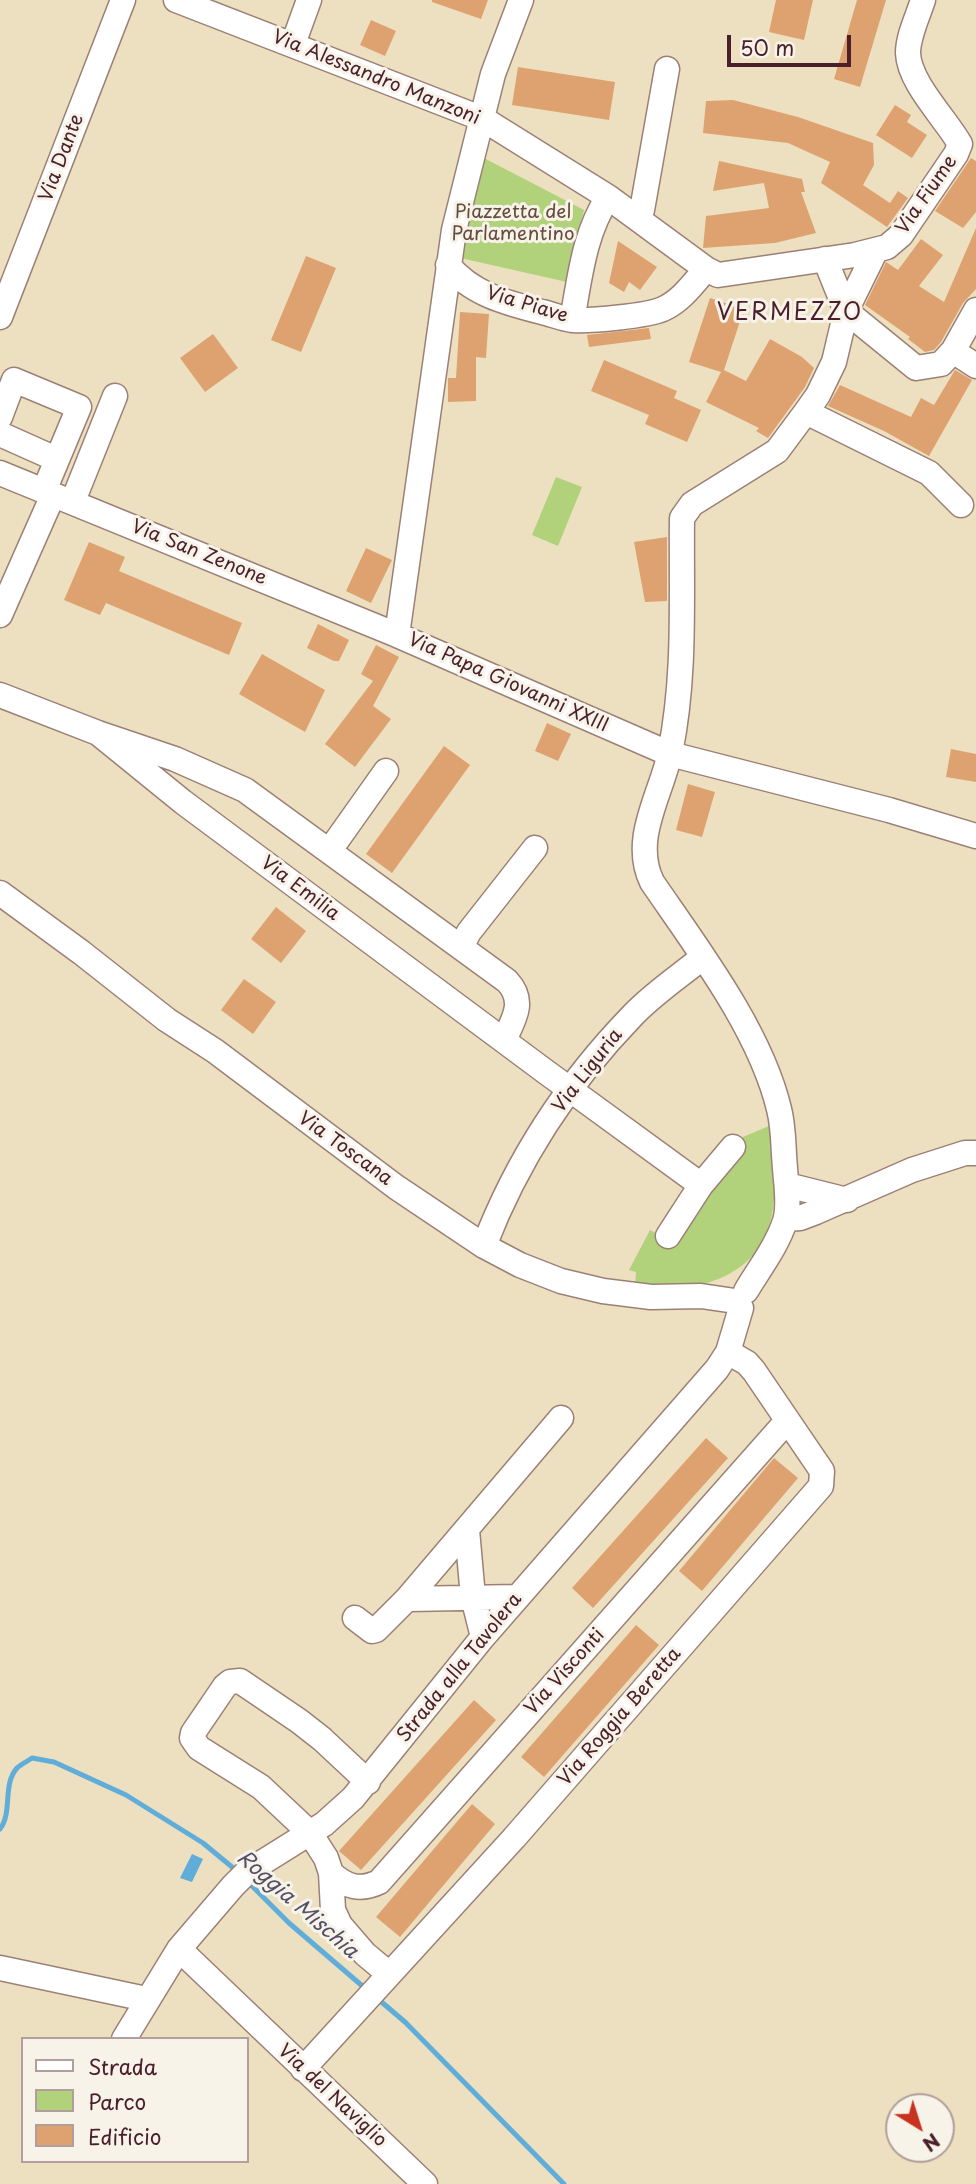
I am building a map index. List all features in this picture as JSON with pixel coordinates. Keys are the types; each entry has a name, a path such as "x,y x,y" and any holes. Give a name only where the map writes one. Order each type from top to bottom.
{"street":[{"name":"Via Dante","path":"0,317 123,0"},
{"name":"Via Alessandro Manzoni","path":"176,0 483,119 608,197 706,269"},
{"path":"293,44 309,0"},
{"path":"447,265 493,74 520,0"},
{"path":"923,0 910,39 909,57 920,84 968,148"},
{"path":"638,218 642,210 667,69"},
{"name":"Via Fiume","path":"806,412 818,395 834,362 846,311 875,252 887,247 901,235 956,154 968,148"},
{"path":"572,320 584,252 595,218 608,197"},
{"path":"706,269 718,275 729,274 875,252"},
{"path":"825,259 846,311 916,368 941,364 953,351 976,310"},
{"name":"Via Piave","path":"447,265 477,290 504,302 572,320 661,310 685,293 706,269"},
{"name":"Via Papa Giovanni XXIII","path":"447,265 397,635 670,754 889,810 976,836"},
{"path":"953,351 976,366"},
{"path":"0,417 14,380 79,407 56,459 57,496"},
{"path":"0,615 57,496 115,396"},
{"path":"806,412 929,473 961,505"},
{"name":"Strada alla Tavolera","path":"125,2037 179,1949 240,1879 336,1814 368,1782 483,1637 717,1369 728,1352 741,1300 786,1219 787,1185 779,1111 772,1085 739,1015 652,882 645,868 644,839 670,754 679,693 683,624 682,518 692,504 777,451 806,412"},
{"path":"0,434 56,459"},
{"name":"Via San Zenone","path":"0,472 397,635"},
{"name":"Via Emilia","path":"0,695 175,759 245,790 508,981 518,997 517,1009 504,1040"},
{"name":"Via Emilia","path":"98,733 183,802 701,1185"},
{"path":"330,850 386,771"},
{"path":"461,947 469,932 535,848"},
{"name":"Via Toscana","path":"0,893 167,1020 215,1051 396,1187 484,1246 520,1265 582,1286 628,1295 701,1296 741,1300"},
{"name":"Via Liguria","path":"484,1246 528,1155 569,1089 635,1013 703,957"},
{"path":"668,1236 701,1185 733,1147"},
{"path":"786,1219 800,1218 847,1200 912,1170 965,1153 976,1153"},
{"path":"787,1185 847,1200"},
{"name":"Via Roggia Beretta","path":"303,2069 514,1838 821,1486 822,1471 754,1371 747,1363 728,1352"},
{"path":"355,1618 376,1630 407,1599 561,1418"},
{"name":"Via Visconti","path":"331,1873 339,1880 359,1888 380,1882 788,1421"},
{"path":"467,1530 473,1597 483,1637"},
{"path":"407,1599 518,1597"},
{"path":"368,1782 322,1739 240,1681 230,1682 225,1686 193,1733 194,1743 261,1787 310,1833 326,1858 331,1873 333,1910 349,1938 365,1955 375,1988"},
{"name":"Via del Naviglio","path":"179,1949 425,2184"},
{"path":"0,1968 146,1999"}],"green space":[{"name":"Piazzetta del Parlamentino","path":"482,157 584,210 567,282 456,257"},
{"path":"556,477 582,487 558,546 532,535"},
{"path":"769,1126 774,1168 773,1209 769,1228 760,1246 747,1261 714,1281 682,1286 635,1285 636,1272 629,1270 650,1230 669,1240 731,1142"}],"water":[{"path":"192,1854 203,1859 192,1882 180,1878"}],"building":[{"path":"432,0 488,0 481,19"},
{"path":"776,0 813,0 804,40 769,32"},
{"path":"857,0 886,0 860,87 834,79"},
{"path":"371,20 396,31 385,56 360,45"},
{"path":"518,67 615,82 609,120 512,105"},
{"path":"733,100 798,117 873,143 874,165 863,185 890,203 898,191 908,198 887,227 821,183 830,162 788,143 703,133 706,101"},
{"path":"895,105 911,115 907,122 927,135 912,158 876,135"},
{"path":"971,158 976,161 976,212 963,228 935,211"},
{"path":"719,161 802,179 805,192 801,192 816,233 775,243 703,248 706,216 769,208 764,183 713,191"},
{"path":"976,228 976,289 963,303 934,350 925,352 908,339 910,337 865,305 886,262 898,270 921,239 943,255 919,286 944,302"},
{"path":"618,241 657,267 640,290 629,282 624,292 609,283"},
{"path":"306,256 336,268 301,352 271,340"},
{"path":"710,298 744,309 724,370 746,381 770,339 802,357 814,368 805,387 768,438 756,431 759,428 706,402 721,372 689,362"},
{"path":"460,312 489,314 486,358 476,357 476,401 448,402 448,378 456,378"},
{"path":"649,328 651,339 589,347 587,335"},
{"path":"213,334 238,368 205,392 180,358"},
{"path":"604,360 677,391 674,398 701,410 687,442 645,424 649,415 591,391"},
{"path":"955,370 972,380 929,456 884,431 828,406 840,385 911,417 921,398 934,405"},
{"path":"667,537 667,601 645,602 634,542"},
{"path":"89,542 125,557 119,571 242,623 229,655 106,603 100,615 64,600"},
{"path":"366,548 392,560 371,603 346,591"},
{"path":"318,624 349,640 339,661 307,648"},
{"path":"376,645 399,657 373,706 391,719 355,767 325,744 373,681 361,674"},
{"path":"262,654 325,690 305,732 239,694"},
{"path":"547,723 571,734 558,761 535,751"},
{"path":"444,746 470,765 392,873 366,854"},
{"path":"951,749 976,754 976,782 946,777"},
{"path":"688,784 715,792 702,837 676,830"},
{"path":"276,907 306,931 281,963 251,939"},
{"path":"244,979 276,1002 253,1034 221,1010"},
{"path":"706,1438 728,1458 593,1608 572,1588"},
{"path":"774,1458 798,1478 702,1591 679,1571"},
{"path":"636,1625 659,1645 544,1777 521,1757"},
{"path":"474,1700 496,1720 361,1870 339,1851"},
{"path":"472,1804 495,1824 400,1937 376,1917"}],"waterway":[{"name":"Roggia Mischia","path":"0,1829 6,1815 12,1775 32,1758 54,1762 126,1795 203,1843 238,1872"},
{"name":"Roggia Mischia","path":"248,1882 289,1923 367,1990"},
{"name":"Roggia Mischia","path":"378,1999 405,2022 564,2184"}],"district":[{"name":"VERMEZZO","path":"790,314"}]}
